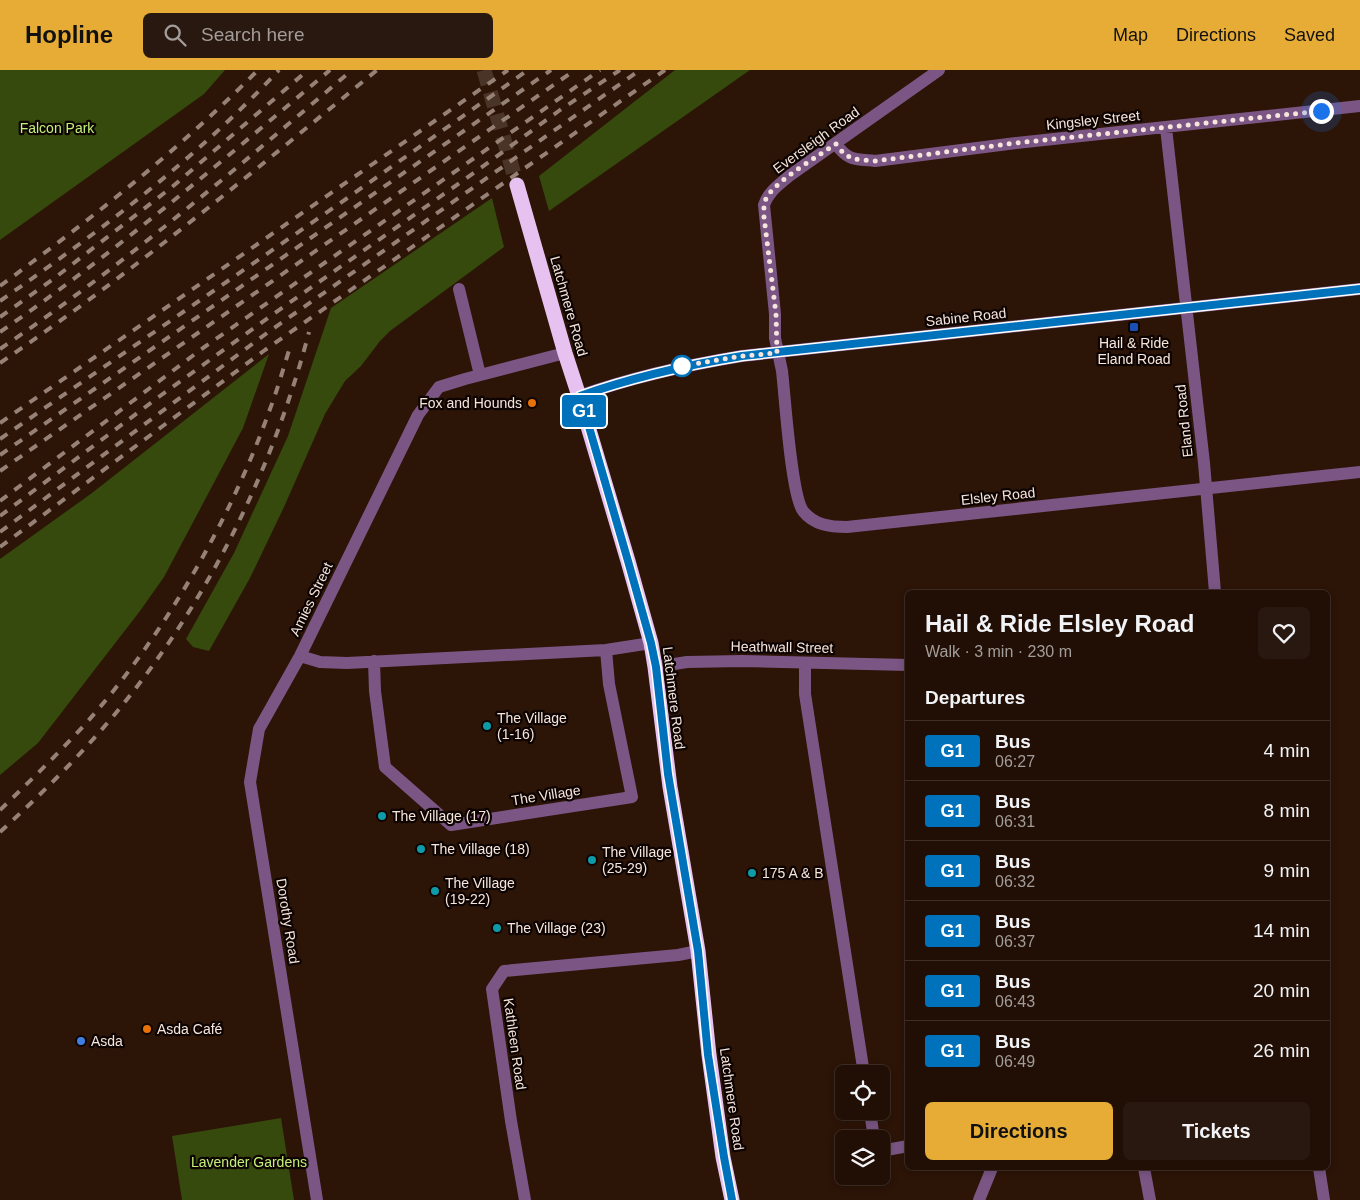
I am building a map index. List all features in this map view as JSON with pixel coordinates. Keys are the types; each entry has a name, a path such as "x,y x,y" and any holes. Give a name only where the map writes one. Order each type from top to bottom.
{"highway":[{"name":"Latchmere Road","path":"517,185 564,353 580,396 651,643 656,667 670,787 698,951 708,1055 732,1200"}],"street":[{"name":"Eversleigh Road","path":"777,353 776,314 764,217 766,198 779,185 939,70"},
{"name":"Kingsley Street","path":"836,144 844,155 875,161 1016,143 1360,106"},
{"name":"Eland Road","path":"1166,128 1206,489 1215,590"},
{"path":"459,289 480,375"},
{"name":"Sabine Road","path":"580,396 611,385 677,367 742,356 1360,289"},
{"name":"Amies Street","path":"564,353 439,387 418,415 300,656 320,662 374,661 606,650 651,643"},
{"name":"Elsley Road","path":"777,353 782,371 795,487 802,510 819,524 831,527 847,527 1360,472"},
{"name":"The Village","path":"374,661 375,691 384,767 451,825 632,797 609,684 606,650"},
{"name":"Dorothy Road","path":"300,656 259,729 250,782 317,1200"},
{"name":"Heathwall Street","path":"656,667 687,662 905,665"},
{"path":"805,663 805,694 863,1065"},
{"name":"Kathleen Road","path":"525,1200 511,1121 492,989 504,971 678,955 698,951"},
{"path":"890,1149 905,1147"},
{"path":"979,1200 991,1170"},
{"path":"1144,1170 1150,1200"},
{"path":"1319,1170 1324,1200"}],"green space":[{"name":"Falcon Park","path":"0,70 225,70 204,94 0,240"},
{"path":"675,70 750,70 549,211 539,176"},
{"path":"492,198 504,247 390,331 361,366 345,381 325,414 250,578 209,651 193,647 186,639 234,553 288,436 331,308"},
{"path":"269,354 243,428 164,577 38,743 0,775 0,559 92,493"},
{"name":"Lavender Gardens","path":"281,1118 294,1200 182,1200 172,1136"}],"tunnel":[{"path":"484,70 517,185"}],"railway":[{"path":"0,286 134,183 228,100 258,70"},
{"path":"0,301 146,193 215,134 279,70"},
{"path":"0,317 52,280 172,187 308,70"},
{"path":"0,332 127,238 330,70"},
{"path":"0,349 91,284 136,249 223,179 352,70"},
{"path":"0,363 144,258 377,70"},
{"path":"0,423 508,70"},
{"path":"0,439 528,70"},
{"path":"0,455 551,70"},
{"path":"0,471 575,70"},
{"path":"0,501 203,348 600,70"},
{"path":"0,516 272,315 560,110 620,70"},
{"path":"0,532 267,333 640,70"},
{"path":"0,547 265,350 665,70"},
{"path":"0,832 102,730 132,693 190,610 239,522 260,475 279,428 309,332"},
{"path":"0,810 88,721 116,687 169,613 216,533 236,492 270,409 291,344"}],"bus line":[{"name":"G1","path":"732,1200 708,1055 698,951 668,774 656,667 651,643 580,396 611,385 677,367 742,356 1360,289"}],"place":[{"name":"Hail & Ride Eland Road","path":"1134,327"},
{"name":"Fox and Hounds","path":"532,403"},
{"name":"The Village (1-16)","path":"487,726"},
{"name":"The Village (17)","path":"382,816"},
{"name":"The Village (18)","path":"421,849"},
{"name":"The Village (25-29)","path":"592,860"},
{"name":"175 A & B","path":"752,873"},
{"name":"The Village (19-22)","path":"435,891"},
{"name":"The Village (23)","path":"497,928"},
{"name":"Asda Café","path":"147,1029"},
{"name":"Asda","path":"81,1041"}],"route":[{"path":"682,366 677,367 742,356 777,353 776,314 764,204 771,192 789,176 836,144 844,155 875,161 1016,143 1321,111"}]}
